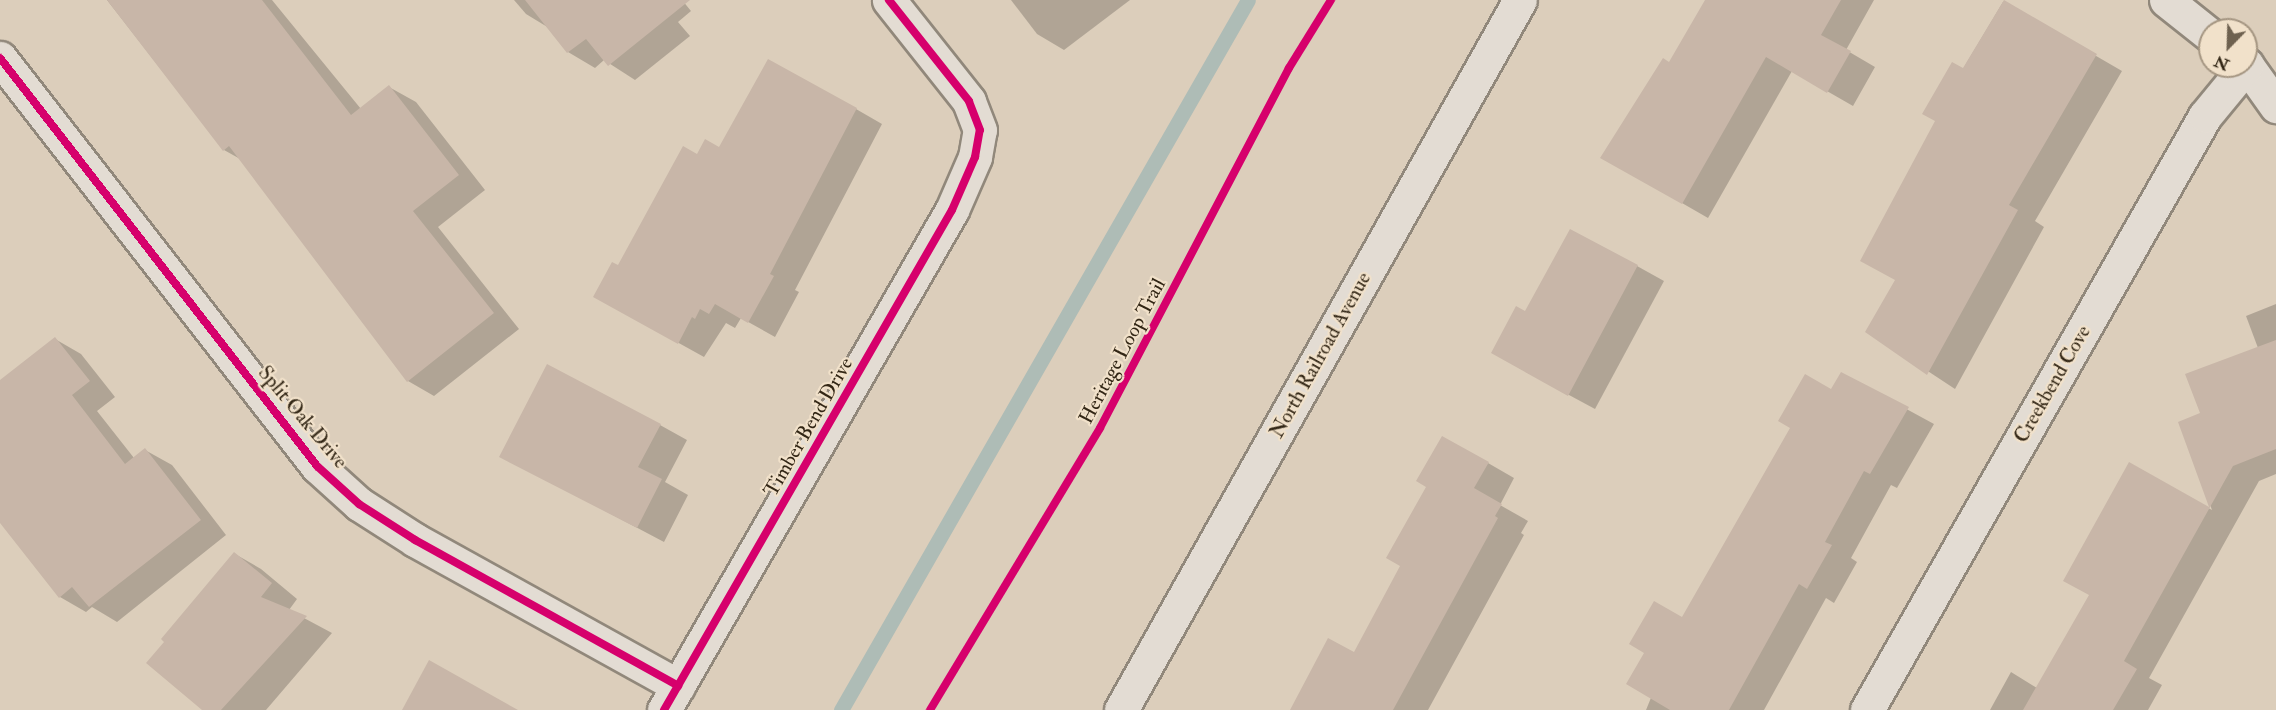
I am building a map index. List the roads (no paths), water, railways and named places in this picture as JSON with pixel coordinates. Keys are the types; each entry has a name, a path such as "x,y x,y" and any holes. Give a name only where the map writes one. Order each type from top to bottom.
{"street":[{"name":"Timber Bend Drive","path":"671,698 952,210 975,157 980,130 969,101 889,0"},
{"name":"North Railroad Avenue","path":"1121,710 1520,0"},
{"path":"2166,0 2198,25"},
{"name":"Split Oak Drive","path":"0,58 317,466 359,504 671,698"},
{"name":"Creekbend Cove","path":"1867,710 2205,116 2236,78"},
{"path":"2256,78 2276,106"}],"waterway":[{"path":"841,710 1248,0"}]}
